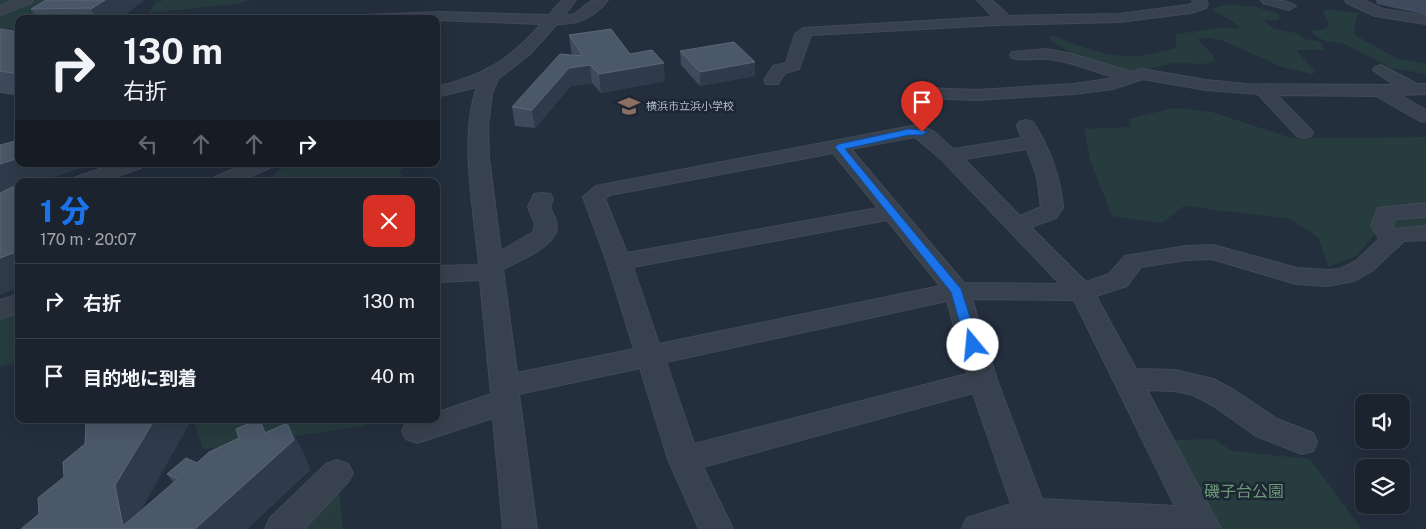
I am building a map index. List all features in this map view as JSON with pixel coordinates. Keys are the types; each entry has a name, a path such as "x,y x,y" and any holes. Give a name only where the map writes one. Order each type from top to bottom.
{"street":[{"path":"0,11 26,0"},
{"path":"440,91 491,76 530,47 569,0"},
{"path":"440,17 567,20 581,17 601,0"},
{"path":"969,37 1014,34 984,0"},
{"path":"772,80 779,69 793,66 803,34 814,31 1001,21 1119,18 1191,9 1201,5 1202,3 1199,0"},
{"path":"1268,0 1290,6"},
{"path":"1352,0 1380,13 1426,20"},
{"path":"900,26 910,40"},
{"path":"857,28 868,44"},
{"path":"1018,55 1046,54 1066,57 1130,77"},
{"path":"1381,70 1419,89"},
{"path":"925,93 977,95 1073,90 1113,84 1130,77 1150,75 1206,85 1263,90 1419,89"},
{"path":"491,76 483,90 478,137 482,200 506,393 520,529"},
{"path":"1263,90 1304,132"},
{"path":"1380,90 1426,117"},
{"path":"716,529 684,459 619,262 594,197 603,190 918,131 926,135 949,156 1018,224 1082,292 1202,525 1033,521 978,529"},
{"path":"949,156 1029,134 1043,167 1051,193 1052,208 1048,213 1018,224"},
{"path":"839,147 957,292 983,380 1033,521"},
{"path":"92,178 125,167"},
{"path":"229,178 256,167"},
{"path":"440,274 491,269 535,242 544,234 546,224 539,207 542,199"},
{"path":"1392,239 1385,232 1382,225 1386,213 1426,210"},
{"path":"619,262 892,212"},
{"path":"417,431 467,416 506,393 649,355 957,292 1082,292 1118,280 1133,262 1201,251 1229,256 1296,276 1345,276 1364,266 1392,239 1399,235 1426,233"},
{"path":"0,310 15,304"},
{"path":"684,459 983,380"},
{"path":"1126,380 1183,381 1204,387 1279,434 1302,442"},
{"path":"282,529 337,473"}],"green space":[{"path":"0,0 71,0 48,15 15,15 15,30 0,35"},
{"path":"164,0 250,0 236,4 149,13 155,3"},
{"path":"1220,6 1256,7 1279,14 1278,20 1263,20 1274,29 1296,33 1305,39 1321,42 1324,50 1296,50 1316,72 1311,74 1282,67 1223,41 1209,38 1197,39 1212,54 1215,61 1203,64 1173,63 1133,73 1073,54 1050,40 1050,36 1054,36 1085,48 1116,55 1147,55 1176,48 1176,34 1219,28 1240,28 1232,21 1212,10"},
{"path":"1326,9 1358,13 1353,34 1398,59 1426,64 1426,74 1391,68 1343,43 1325,41 1314,35 1312,31 1326,29 1329,24 1323,12"},
{"path":"1174,108 1212,112 1291,138 1426,137 1426,229 1377,232 1356,256 1328,267 1319,238 1290,219 1184,206 1162,223 1112,216 1090,160 1084,129 1131,127 1128,119"},
{"path":"283,167 406,167 400,170 402,178 276,178 273,175"},
{"path":"15,312 15,362 0,367 0,318"},
{"path":"194,423 368,423 365,426 203,449"},
{"name":"磯子台公園","path":"1214,439 1232,451 1310,459 1362,529 1221,529 1172,440"},
{"path":"339,492 343,529 301,529"}],"building":[{"path":"46,0 105,0 91,9 31,9"},
{"path":"0,29 15,31 15,73 0,71"},
{"path":"611,29 630,54 652,50 664,63 599,74 590,65 569,68 532,110 512,107 560,54 583,56 569,35"},
{"path":"734,42 755,62 700,72 680,51"},
{"path":"15,141 15,159 0,164 0,145"},
{"path":"15,186 15,252 0,258 0,193"},
{"path":"86,423 153,423 115,485 123,526 178,479 167,474 186,458 197,463 209,452 239,438 236,429 250,423 261,423 265,433 287,423 294,440 195,529 21,529 39,514 38,498 64,477 63,462 85,444"}],"place":[{"name":"横浜市立浜小学校","path":"629,106"}],"route":[{"path":"922,132 909,132 839,147 957,292 973,345"}]}
